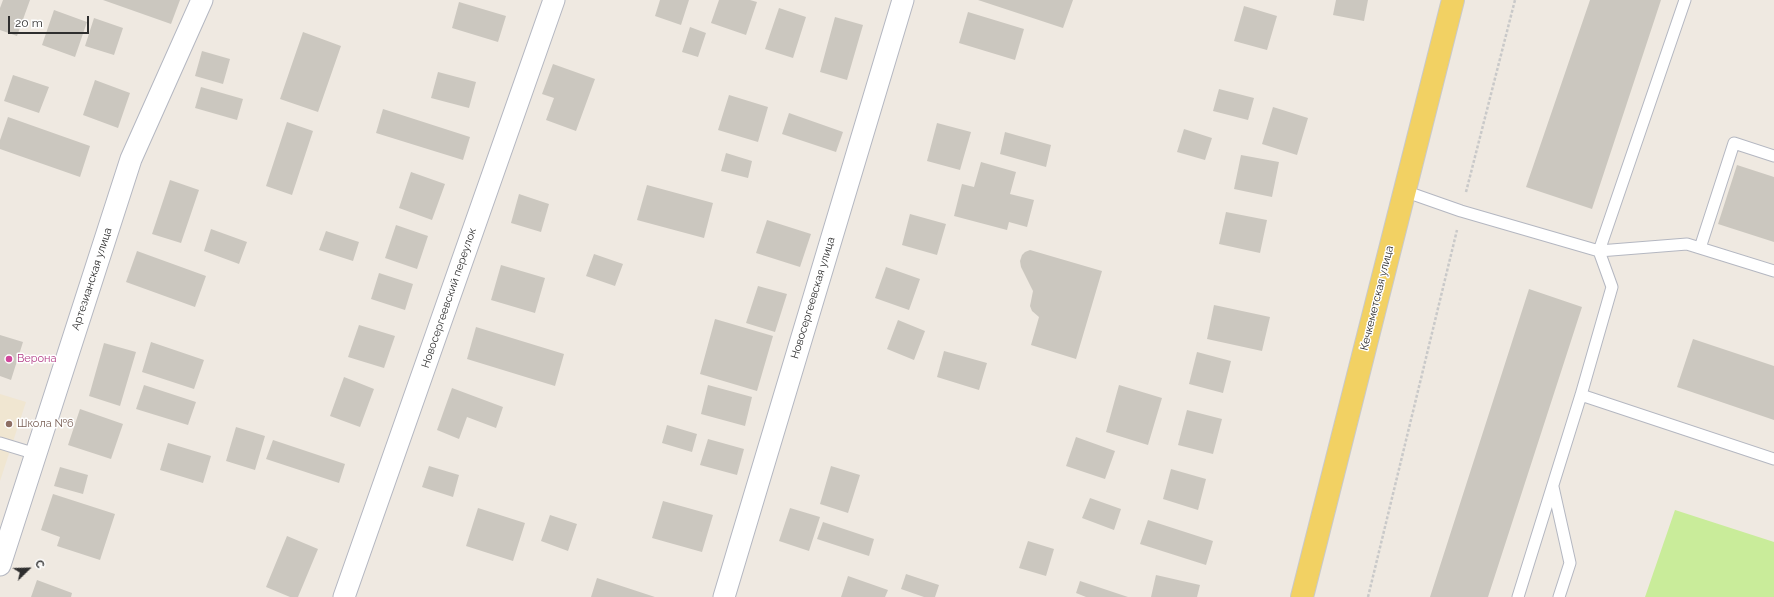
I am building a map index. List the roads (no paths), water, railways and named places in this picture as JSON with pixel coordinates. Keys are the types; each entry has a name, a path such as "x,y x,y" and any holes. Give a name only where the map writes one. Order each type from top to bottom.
{"main road":[{"name":"Кечкеметская улица","path":"1302,597 1453,0"}],"street":[{"name":"Артезианская улица","path":"0,564 131,159 202,0"},
{"name":"Новосергеевский переулок","path":"344,597 554,0"},
{"name":"Новосергеевская улица","path":"724,597 900,1"}],"lane":[{"path":"1518,597 1581,396 1612,287 1599,251 1685,0"},
{"path":"1700,248 1734,142 1774,156"},
{"path":"1404,191 1461,211 1599,251 1687,244 1774,271"},
{"path":"1581,396 1774,459"},
{"path":"0,443 36,454"},
{"path":"1553,486 1570,563 1559,597"}],"place":[{"name":"Верона","path":"9,359"},
{"name":"Школа №6","path":"9,424"}]}
